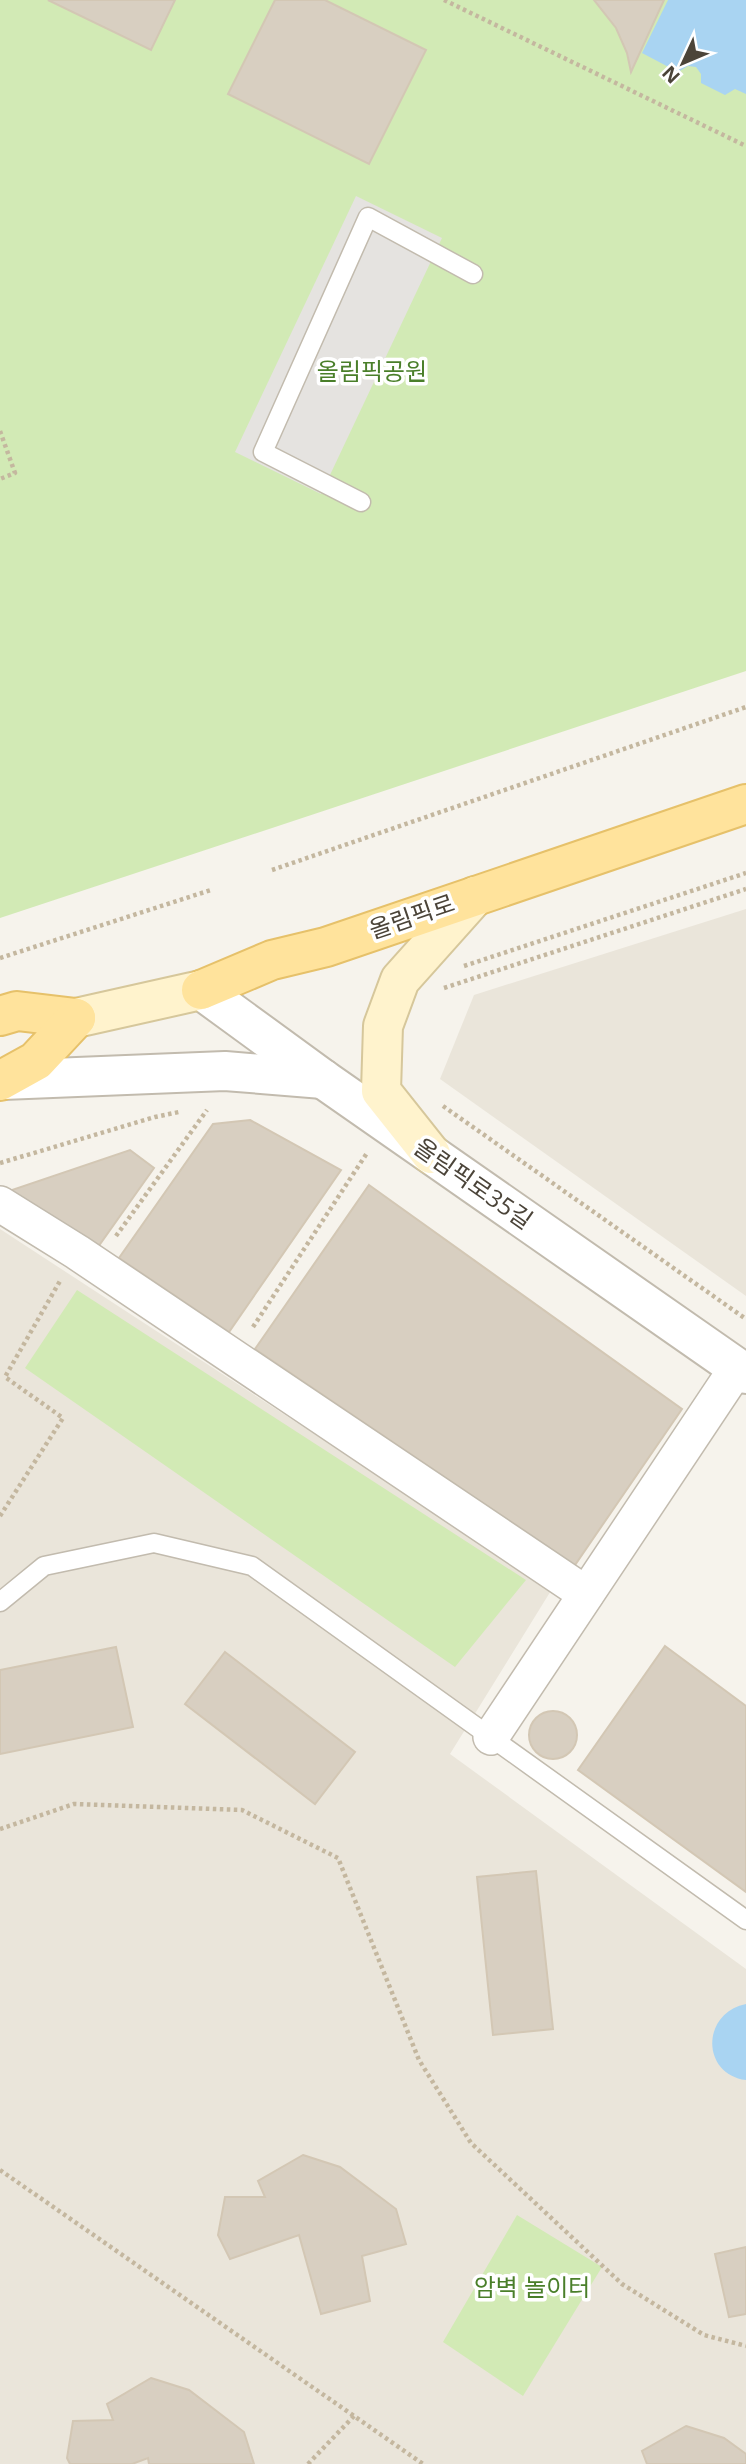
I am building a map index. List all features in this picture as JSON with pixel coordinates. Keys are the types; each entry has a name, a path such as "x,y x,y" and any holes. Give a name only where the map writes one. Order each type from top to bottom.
{"main road":[{"name":"올림픽로","path":"0,1016 16,1012 76,1018 201,990 272,960 326,947 746,804"},
{"path":"431,1154 381,1091 383,1026 400,979 475,896"},
{"path":"2,1080 36,1061 76,1018"}],"street":[{"name":"올림픽로35길","path":"201,990 323,1079 742,1371"},
{"path":"2,1080 225,1071 323,1079"},
{"path":"0,1203 586,1594"},
{"path":"491,1737 586,1594 742,1371"}],"lane":[{"path":"361,502 264,452 368,217 473,274"},
{"path":"0,1602 44,1566 154,1543 252,1566 746,1920"}],"path":[{"path":"443,0 746,146"},
{"path":"0,431 15,473 0,479"},
{"path":"272,870 746,707"},
{"path":"452,970 746,873"},
{"path":"442,989 746,889"},
{"path":"0,958 211,890"},
{"path":"439,1103 746,1319"},
{"path":"0,1516 62,1418 5,1377 86,1259 210,1107"},
{"path":"0,1163 155,1117"},
{"path":"233,1357 369,1150"},
{"path":"0,1829 74,1804 243,1810 338,1858 419,2060 471,2143 622,2284 704,2335 746,2346"},
{"path":"0,2169 423,2464"},
{"path":"308,2464 354,2416"}],"shaded area":[{"path":"356,196 442,238 321,494 235,452"},
{"path":"746,909 746,1296 440,1079 474,995"},
{"path":"0,1229 552,1589 450,1754 746,1969 746,2464 0,2464"}],"green space":[{"name":"올림픽공원","path":"0,0 746,0 746,671 0,918"},
{"path":"77,1290 526,1580 455,1667 25,1368"},
{"name":"암벽 놀이터","path":"517,2215 602,2267 523,2396 443,2342"}],"water":[{"path":"668,0 746,0 746,94 735,89 725,95 701,83 701,74 696,67 688,66 678,72 642,53"},
{"path":"746,2004 746,2080 731,2075 721,2067 714,2056 712,2043 714,2030 721,2019 731,2010"}],"building":[{"path":"48,0 175,0 151,50"},
{"path":"275,0 325,0 426,50 369,164 228,94"},
{"path":"594,0 664,0 631,72 627,53 616,28"},
{"path":"250,1120 341,1170 229,1332 119,1258 213,1124"},
{"path":"130,1150 154,1168 93,1254 6,1192"},
{"path":"369,1185 682,1409 575,1565 255,1349"},
{"path":"665,1646 746,1706 746,1892 578,1770"},
{"path":"116,1647 133,1727 0,1754 0,1670"},
{"path":"225,1652 355,1752 315,1804 185,1704"},
{"path":"553,1711 570,1718 577,1735 570,1752 553,1759 536,1752 529,1735 536,1718"},
{"path":"536,1871 553,2029 493,2035 477,1877"},
{"path":"303,2155 340,2167 396,2209 406,2244 362,2256 370,2301 321,2314 299,2235 230,2259 218,2235 225,2197 265,2197 258,2181"},
{"path":"746,2247 746,2314 729,2317 715,2254"},
{"path":"151,2378 189,2390 244,2432 254,2464 149,2464 148,2458 132,2464 70,2464 67,2458 73,2421 113,2420 107,2404"},
{"path":"686,2426 724,2438 746,2454 746,2464 647,2464 642,2451"}]}
